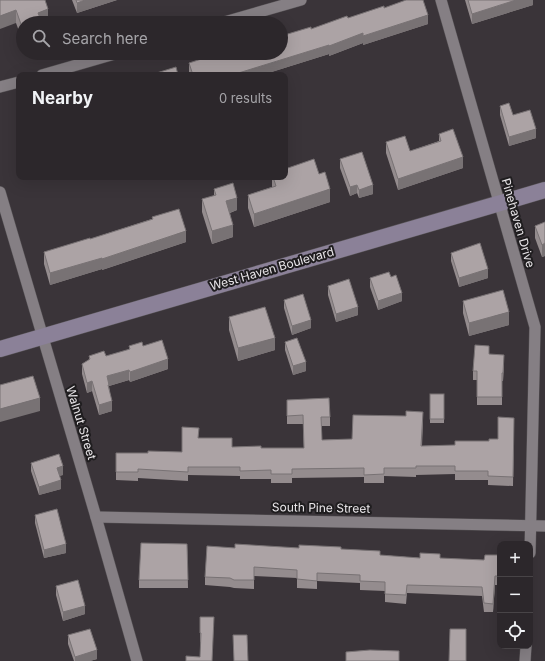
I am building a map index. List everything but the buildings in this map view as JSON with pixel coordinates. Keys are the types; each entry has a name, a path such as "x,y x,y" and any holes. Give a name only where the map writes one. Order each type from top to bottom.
{"street":[{"path":"246,16 301,0"},
{"name":"Pinehaven Drive","path":"441,0 535,327 530,541"},
{"path":"52,72 94,60"},
{"path":"0,87 16,83"},
{"name":"West Haven Boulevard","path":"0,349 545,190"},
{"name":"Walnut Street","path":"0,192 137,661"},
{"name":"South Pine Street","path":"96,517 545,526"},
{"path":"525,661 526,649"}]}
